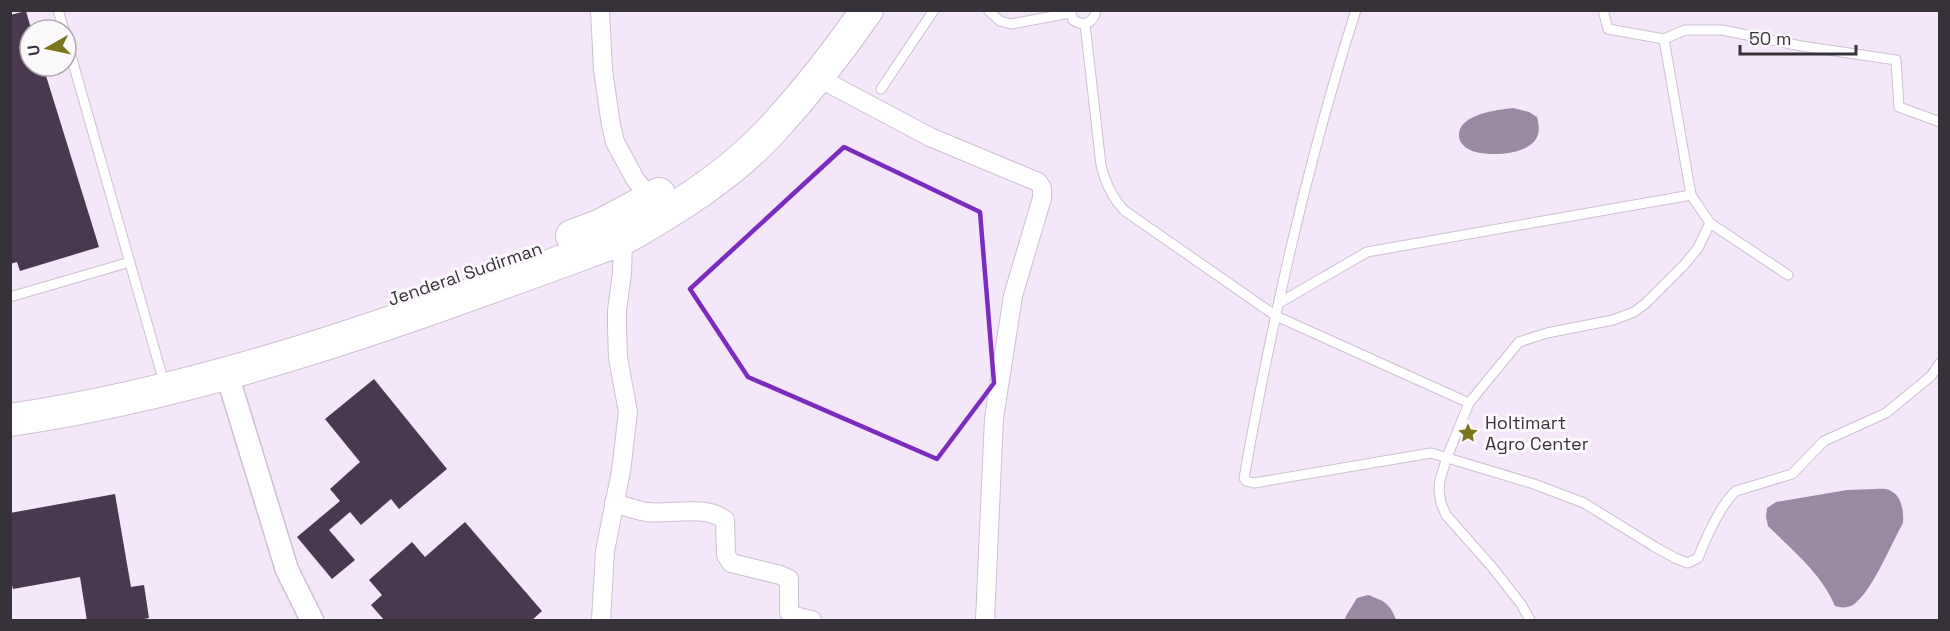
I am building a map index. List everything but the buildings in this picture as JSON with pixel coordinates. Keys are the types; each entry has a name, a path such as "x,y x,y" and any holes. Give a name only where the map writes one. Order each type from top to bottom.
{"highway":[{"name":"Jenderal Sudirman","path":"10,400 49,395 161,372 234,352 543,248 599,226 651,199 709,160 754,119 795,73 844,10"},
{"path":"10,420 125,399 227,374 362,333 623,239 661,217 720,176 769,133 817,77 867,10"}],"street":[{"path":"600,10 603,70 615,142 635,179 651,199"},
{"path":"817,77 930,136 1038,182 1042,188 1042,198 1013,296 994,418 985,621"},
{"path":"601,621 604,551 624,447 628,412 618,358 616,328 623,239"},
{"path":"227,374 287,570 312,621"},
{"path":"614,503 645,512 705,512 718,515 725,520 726,555 731,563 789,579 789,612 794,616 812,621"}],"lane":[{"path":"881,89 934,10"},
{"path":"988,10 1000,21 1011,24 1070,12 1073,20 1085,24 1092,20 1095,10"},
{"path":"1356,10 1338,67 1300,212 1276,316 1244,478 1246,481 1254,483 1431,453 1534,484 1584,503 1655,547 1688,562 1698,558 1711,529 1731,495 1736,491 1792,474 1824,441 1886,413 1931,376 1940,363"},
{"path":"1603,10 1608,29 1664,39 1685,30 1722,30 1801,46 1896,60 1899,107 1940,122"},
{"path":"1085,24 1099,153 1105,181 1114,198 1125,211 1276,316 1469,403"},
{"path":"1664,39 1690,195 1710,223 1788,275"},
{"path":"77,78 161,372"},
{"path":"1279,303 1367,252 1690,195"},
{"path":"1530,621 1521,604 1492,567 1446,515 1439,491 1447,457 1469,403 1519,342 1547,333 1613,320 1634,312 1684,265 1698,248 1710,223"},
{"path":"10,297 130,262"}],"highlighted area":[{"path":"844,147 980,212 994,383 937,459 748,377 690,289"}],"shaded area":[{"path":"1513,108 1529,112 1537,117 1538,134 1531,145 1505,154 1485,154 1470,150 1461,142 1460,129 1471,118"},
{"path":"1888,489 1895,493 1903,510 1903,523 1874,579 1860,599 1849,607 1835,606 1814,573 1768,526 1767,508 1776,502 1847,490"},
{"path":"1368,595 1386,604 1396,620 1345,620 1357,598"}],"place":[{"name":"Holtimart Agro Center","path":"1468,433"}]}
